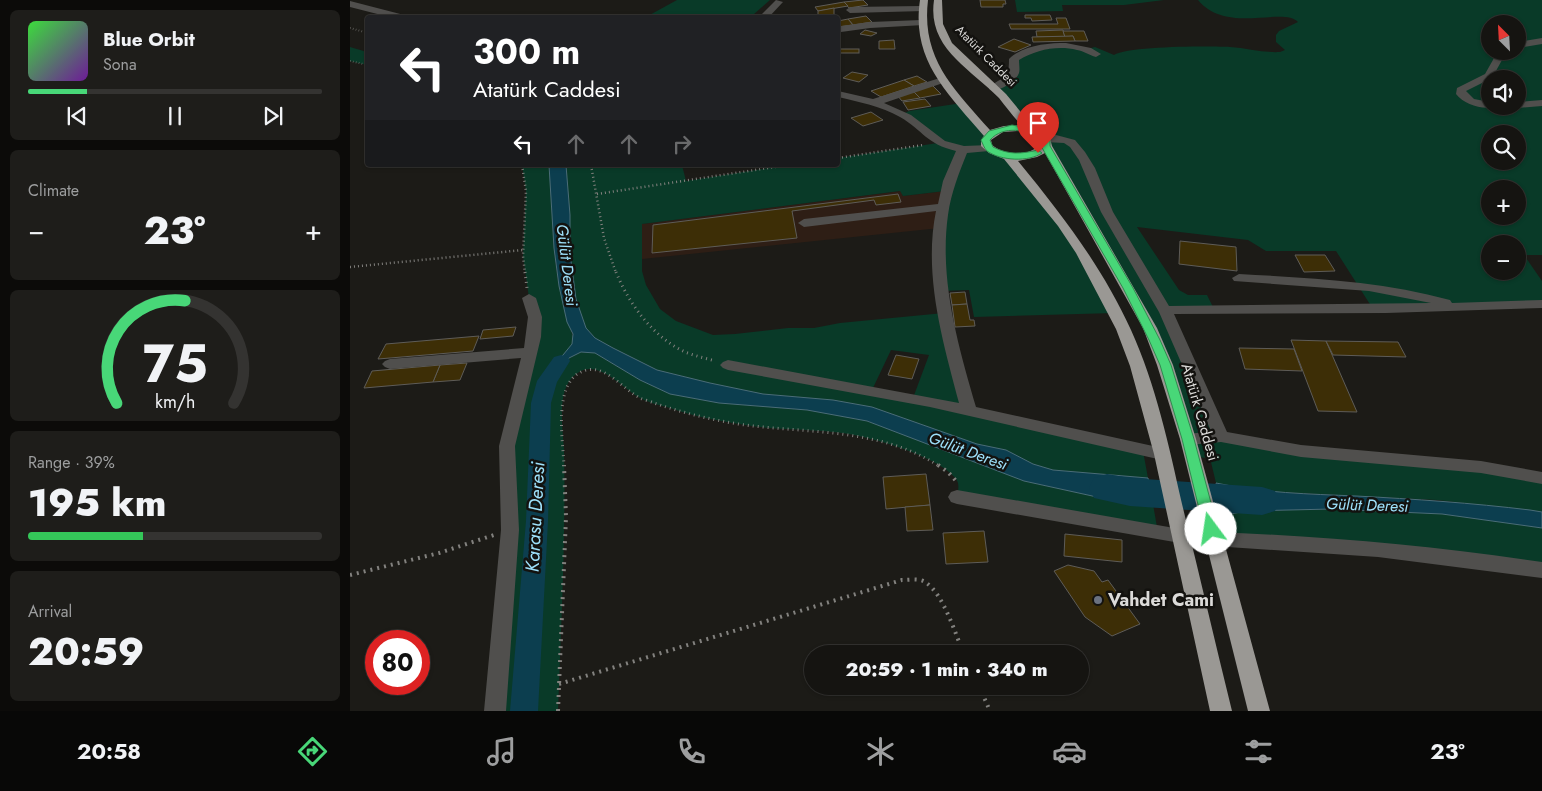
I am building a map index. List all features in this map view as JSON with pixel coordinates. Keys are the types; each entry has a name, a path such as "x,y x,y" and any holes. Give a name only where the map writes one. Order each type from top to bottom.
{"highway":[{"name":"Atatürk Caddesi","path":"938,0 937,22 941,35 959,57 994,88 1030,130"},
{"path":"923,4 920,23 931,60 943,80 989,135 986,143 989,148 1008,156 1031,155 1038,153 1045,143"},
{"name":"Atatürk Caddesi","path":"989,135 1007,128 1030,130 1040,134 1150,328 1165,365 1188,439 1259,711"},
{"path":"1008,156 1062,223 1083,253 1105,291 1138,366 1163,459 1221,711"}],"street":[{"path":"765,15 779,2"},
{"path":"350,4 394,15"},
{"path":"850,10 923,4"},
{"path":"841,29 870,25 920,23"},
{"path":"1526,44 1542,41"},
{"path":"994,88 1010,78 1014,73 1014,59 1026,52 1061,46 1084,48 1096,54"},
{"path":"872,103 943,80"},
{"path":"1481,81 1461,90 1464,98 1481,104"},
{"path":"840,95 903,114 938,142 963,149 989,148"},
{"path":"1526,104 1542,103"},
{"path":"1045,143 1067,140 1078,150 1102,203 1125,246 1164,310 1222,436"},
{"path":"963,149 951,171 942,207 938,270 951,347 969,411"},
{"path":"804,223 942,207"},
{"path":"1239,278 1391,290 1420,295 1456,307"},
{"path":"494,711 510,530 507,446 531,352 535,318 529,298"},
{"path":"1164,310 1386,309 1542,304"},
{"path":"390,364 531,352"},
{"path":"728,365 840,384 969,411 1163,459"},
{"path":"1188,439 1222,436 1256,444 1301,451 1481,467 1542,478"},
{"path":"957,497 1180,536"},
{"path":"1213,539 1304,543 1398,551 1542,570"}],"path":[{"path":"350,28 365,32"},
{"path":"350,61 365,64"},
{"path":"840,158 938,142"},
{"path":"522,167 526,191 523,250 529,298"},
{"path":"591,167 606,248 626,292 640,314 658,335 684,352 728,365"},
{"path":"596,194 775,167"},
{"path":"350,267 523,250"},
{"path":"558,711 566,517 562,400 570,379 582,371 593,369 606,373 640,398 680,412 752,426 844,433 886,442 925,457 948,472 956,479 958,486 957,497"},
{"path":"350,575 439,553 510,530"},
{"path":"559,684 902,580 918,579 925,582 936,593 960,645"},
{"path":"983,695 990,711"}],"shaded area":[{"path":"901,191 903,196 945,191 940,228 642,259 642,224"}],"green space":[{"path":"677,0 770,0 754,14 746,15 650,15"},
{"path":"1015,0 1164,0 1124,5 1062,5 1063,11 1017,12"},
{"path":"1198,0 1542,0 1542,255 1526,255 1526,235 1481,235 1481,280 1526,280 1526,258 1542,281 1542,304 1373,309 1336,251 1266,251 1248,240 1137,227 1179,290 1188,295 1207,295 1214,309 1165,310 1222,436 1542,478 1542,512 1437,500 1276,492 1238,488 1216,483 1210,458 1193,457 1165,365 1046,146 1036,132 994,88 1004,83 1020,54 1061,46 1087,49 1095,47 1114,55 1151,48 1188,47 1230,47 1280,52 1285,50 1276,42 1276,35 1279,31 1298,22 1291,18 1280,17 1238,18 1224,16 1210,10"},
{"path":"350,47 365,51 365,65 350,61"},
{"path":"962,103 989,135 986,140 1002,155 1062,223 1115,313 974,317 969,290 940,291 945,191 903,196 900,191 642,224 642,271 646,285 660,309 676,321 713,335 788,328 814,328 840,323 944,313 969,411 1143,451 1148,478 1053,470 1033,464 1006,450 977,444 872,407 833,400 763,394 657,370 595,338 586,328 576,299 570,253 570,215 566,167 682,167 686,181 775,167 840,167 840,158 938,143 903,114 909,111","holes":["891,350 929,355 913,398 872,390"]},
{"path":"522,167 549,167 557,271 560,292 573,341 569,350 548,379 569,358 581,352 595,353 640,380 670,394 719,403 807,410 867,421 1024,481 1106,499 1153,504 1158,533 957,497 958,483 947,471 920,455 887,443 843,433 752,426 713,420 644,400 607,374 589,369 580,372 571,379 562,403 564,515 558,711 495,711 507,466 531,352 529,298 523,256 526,191"},
{"path":"1332,509 1442,514 1542,528 1542,570 1230,539 1224,515 1247,511"}],"water":[{"path":"549,167 566,167 570,215 570,253 576,299 586,328 595,338 657,370 763,394 833,400 872,407 977,444 1006,450 1033,464 1053,470 1148,478 1153,504 1106,499 1024,481 867,421 807,410 719,403 670,394 640,380 595,353 581,352 569,358 547,381 554,366 572,344 573,334 567,322 559,286 554,248"},
{"path":"1216,483 1251,489 1421,500 1530,510 1542,512 1542,528 1442,514 1332,509 1247,511 1224,515"}],"building":[{"path":"863,0 868,5 849,8 844,2"},
{"path":"980,0 1005,0 1006,4 1003,4 1003,7 981,7"},
{"path":"844,2 848,6 818,11 815,7"},
{"path":"834,8 834,15 818,15 818,11"},
{"path":"1025,15 1050,15 1052,20 1032,21 1031,18 1025,18"},
{"path":"866,16 872,22 853,25 848,19"},
{"path":"1056,18 1066,18 1070,29 1011,29 1009,24 1058,24"},
{"path":"848,19 853,25 840,27 840,21"},
{"path":"865,30 877,33 871,36 860,34"},
{"path":"1063,30 1065,37 1037,37 1036,31"},
{"path":"1063,31 1084,31 1088,41 1075,41 1073,36 1065,37"},
{"path":"1073,36 1075,41 1033,42 1032,37"},
{"path":"1014,39 1031,45 1015,52 998,47"},
{"path":"894,40 895,49 879,49 879,41"},
{"path":"840,49 859,49 859,53 840,53"},
{"path":"852,72 868,75 859,82 843,78"},
{"path":"917,76 927,82 914,86 904,80"},
{"path":"904,80 914,86 881,97 871,91"},
{"path":"932,85 941,94 920,98 912,90"},
{"path":"914,92 920,98 902,101 897,95"},
{"path":"925,99 931,106 908,110 903,102"},
{"path":"871,112 883,120 863,126 851,118"},
{"path":"898,194 901,202 876,205 874,200 792,211 797,238 652,253 653,225"},
{"path":"1180,241 1236,247 1237,271 1179,264"},
{"path":"1295,255 1325,255 1335,271 1304,272"},
{"path":"965,292 967,304 952,305 950,293"},
{"path":"967,304 970,320 974,320 975,326 955,327 952,305"},
{"path":"516,327 513,336 480,339 483,330"},
{"path":"479,336 473,351 378,359 386,344"},
{"path":"1291,340 1326,341 1357,412 1318,411"},
{"path":"1326,341 1398,342 1406,357 1333,355"},
{"path":"1239,348 1294,349 1302,371 1245,369"},
{"path":"896,355 919,359 912,379 888,375"},
{"path":"467,363 460,380 433,382 440,365"},
{"path":"440,365 433,382 364,388 372,371"},
{"path":"926,474 930,505 886,509 883,477"},
{"path":"930,505 933,530 907,531 905,507"},
{"path":"984,531 988,562 946,564 943,533"},
{"path":"1065,534 1122,540 1122,562 1064,556"},
{"name":"Vahdet Cami","path":"1068,565 1094,571 1102,582 1108,580 1140,624 1112,636 1085,617 1054,571"}],"waterway":[{"name":"Karasu Deresi","path":"524,711 537,521 541,403 547,381 561,361"},
{"name":"Gülüt Deresi","path":"1107,488 1130,492 1262,501"}],"place":[{"name":"Vahdet Cami","path":"1098,600"}],"route":[{"path":"1038,153 1020,157 1002,155 989,148 986,140 992,133 1001,129 1012,128 1036,132 1046,140 1046,146 1086,219 1150,328 1165,365 1188,439 1211,529"}]}
